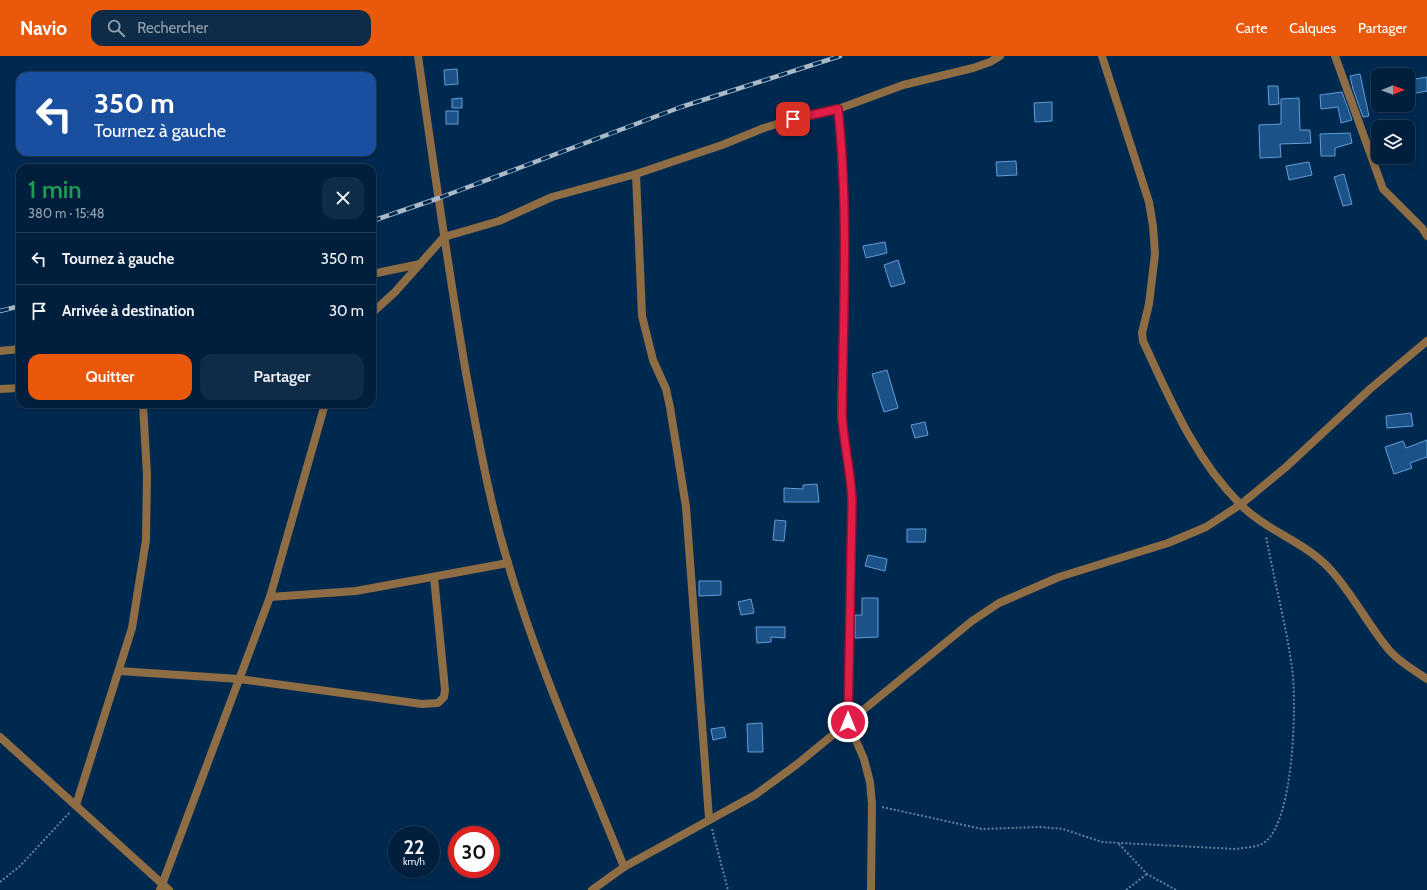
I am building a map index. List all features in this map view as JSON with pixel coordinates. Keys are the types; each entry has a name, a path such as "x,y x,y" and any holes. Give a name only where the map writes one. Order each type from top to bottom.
{"street":[{"path":"418,56 453,296 473,412 490,493 508,564 545,670 624,867"},
{"path":"376,309 394,292 444,237 499,221 552,197 636,174 722,145 764,128 793,119 838,109 903,85 973,68 1000,56"},
{"path":"1102,56 1149,202 1153,226 1155,254 1148,304 1142,333 1143,341 1181,423 1211,470 1240,505 1309,551 1327,566 1340,581 1369,624 1390,651 1427,679"},
{"path":"1335,56 1383,189 1422,228 1427,236"},
{"path":"838,109 843,159 844,218 842,416 844,441 851,476 852,501 848,722 864,759 870,782 872,804 871,890"},
{"path":"636,174 642,316 653,360 666,389 686,507 709,818"},
{"path":"376,273 420,264"},
{"path":"592,890 624,867 709,818 755,794 796,765 972,621 999,603 1058,577 1168,543 1206,527 1240,505 1286,467 1370,389 1427,340"},
{"path":"0,351 16,349"},
{"path":"0,390 16,388"},
{"path":"76,805 132,628 146,540 147,475 143,408"},
{"path":"161,887 270,597 324,408"},
{"path":"270,597 356,591 508,564"},
{"path":"119,671 239,679 422,704 438,703 444,697 445,690 434,577"},
{"path":"0,737 76,805 161,887 169,890"}],"path":[{"path":"872,804 982,830 1040,827 1063,829 1088,838 1118,843 1236,849 1256,846 1265,842 1273,833 1282,813 1289,782 1294,701 1292,668 1263,521"},
{"path":"0,882 20,866 76,805"},
{"path":"709,818 728,890"},
{"path":"1118,843 1147,874 1176,890"},
{"path":"1126,890 1147,874"}],"building":[{"path":"457,69 458,84 445,85 444,70"},
{"path":"1360,74 1369,116 1363,117 1350,76"},
{"path":"1427,77 1427,91 1415,93 1415,79"},
{"path":"1268,86 1278,86 1279,104 1269,105"},
{"path":"1342,92 1352,120 1341,123 1338,107 1321,109 1320,95"},
{"path":"462,98 462,108 452,108 452,99"},
{"path":"1299,98 1300,130 1310,130 1311,143 1280,144 1281,157 1260,158 1259,125 1281,124 1281,99"},
{"path":"1052,102 1052,121 1035,122 1034,103"},
{"path":"446,111 458,111 458,124 446,124"},
{"path":"1350,133 1352,143 1335,148 1335,156 1321,156 1320,134"},
{"path":"1016,161 1017,175 997,176 996,162"},
{"path":"1309,162 1312,175 1289,180 1286,166"},
{"path":"1344,174 1352,204 1343,206 1334,177"},
{"path":"885,242 887,253 866,258 863,246"},
{"path":"898,260 905,283 891,287 884,265"},
{"path":"887,370 898,408 884,412 872,374"},
{"path":"1411,413 1413,426 1387,428 1386,416"},
{"path":"925,422 928,435 915,438 911,425"},
{"path":"1427,440 1427,457 1410,463 1412,468 1394,474 1385,447 1403,441 1406,448"},
{"path":"817,484 819,502 784,502 784,488 803,489 803,485"},
{"path":"775,520 786,521 784,541 773,540"},
{"path":"907,529 926,529 925,542 907,542"},
{"path":"868,555 887,559 885,571 865,566"},
{"path":"699,581 721,581 721,595 699,596"},
{"path":"862,598 878,598 878,637 855,638 855,615 862,615"},
{"path":"751,599 754,613 741,615 738,602"},
{"path":"756,627 785,627 785,638 771,637 771,642 757,643"},
{"path":"762,723 763,752 748,752 747,724"},
{"path":"724,727 726,737 713,740 711,729"}],"railway":[{"path":"376,220 439,198 681,107 840,56"},
{"path":"0,311 16,307"}],"route":[{"path":"793,119 838,109 843,159 844,218 842,416 844,441 851,476 852,501 848,722"}]}
